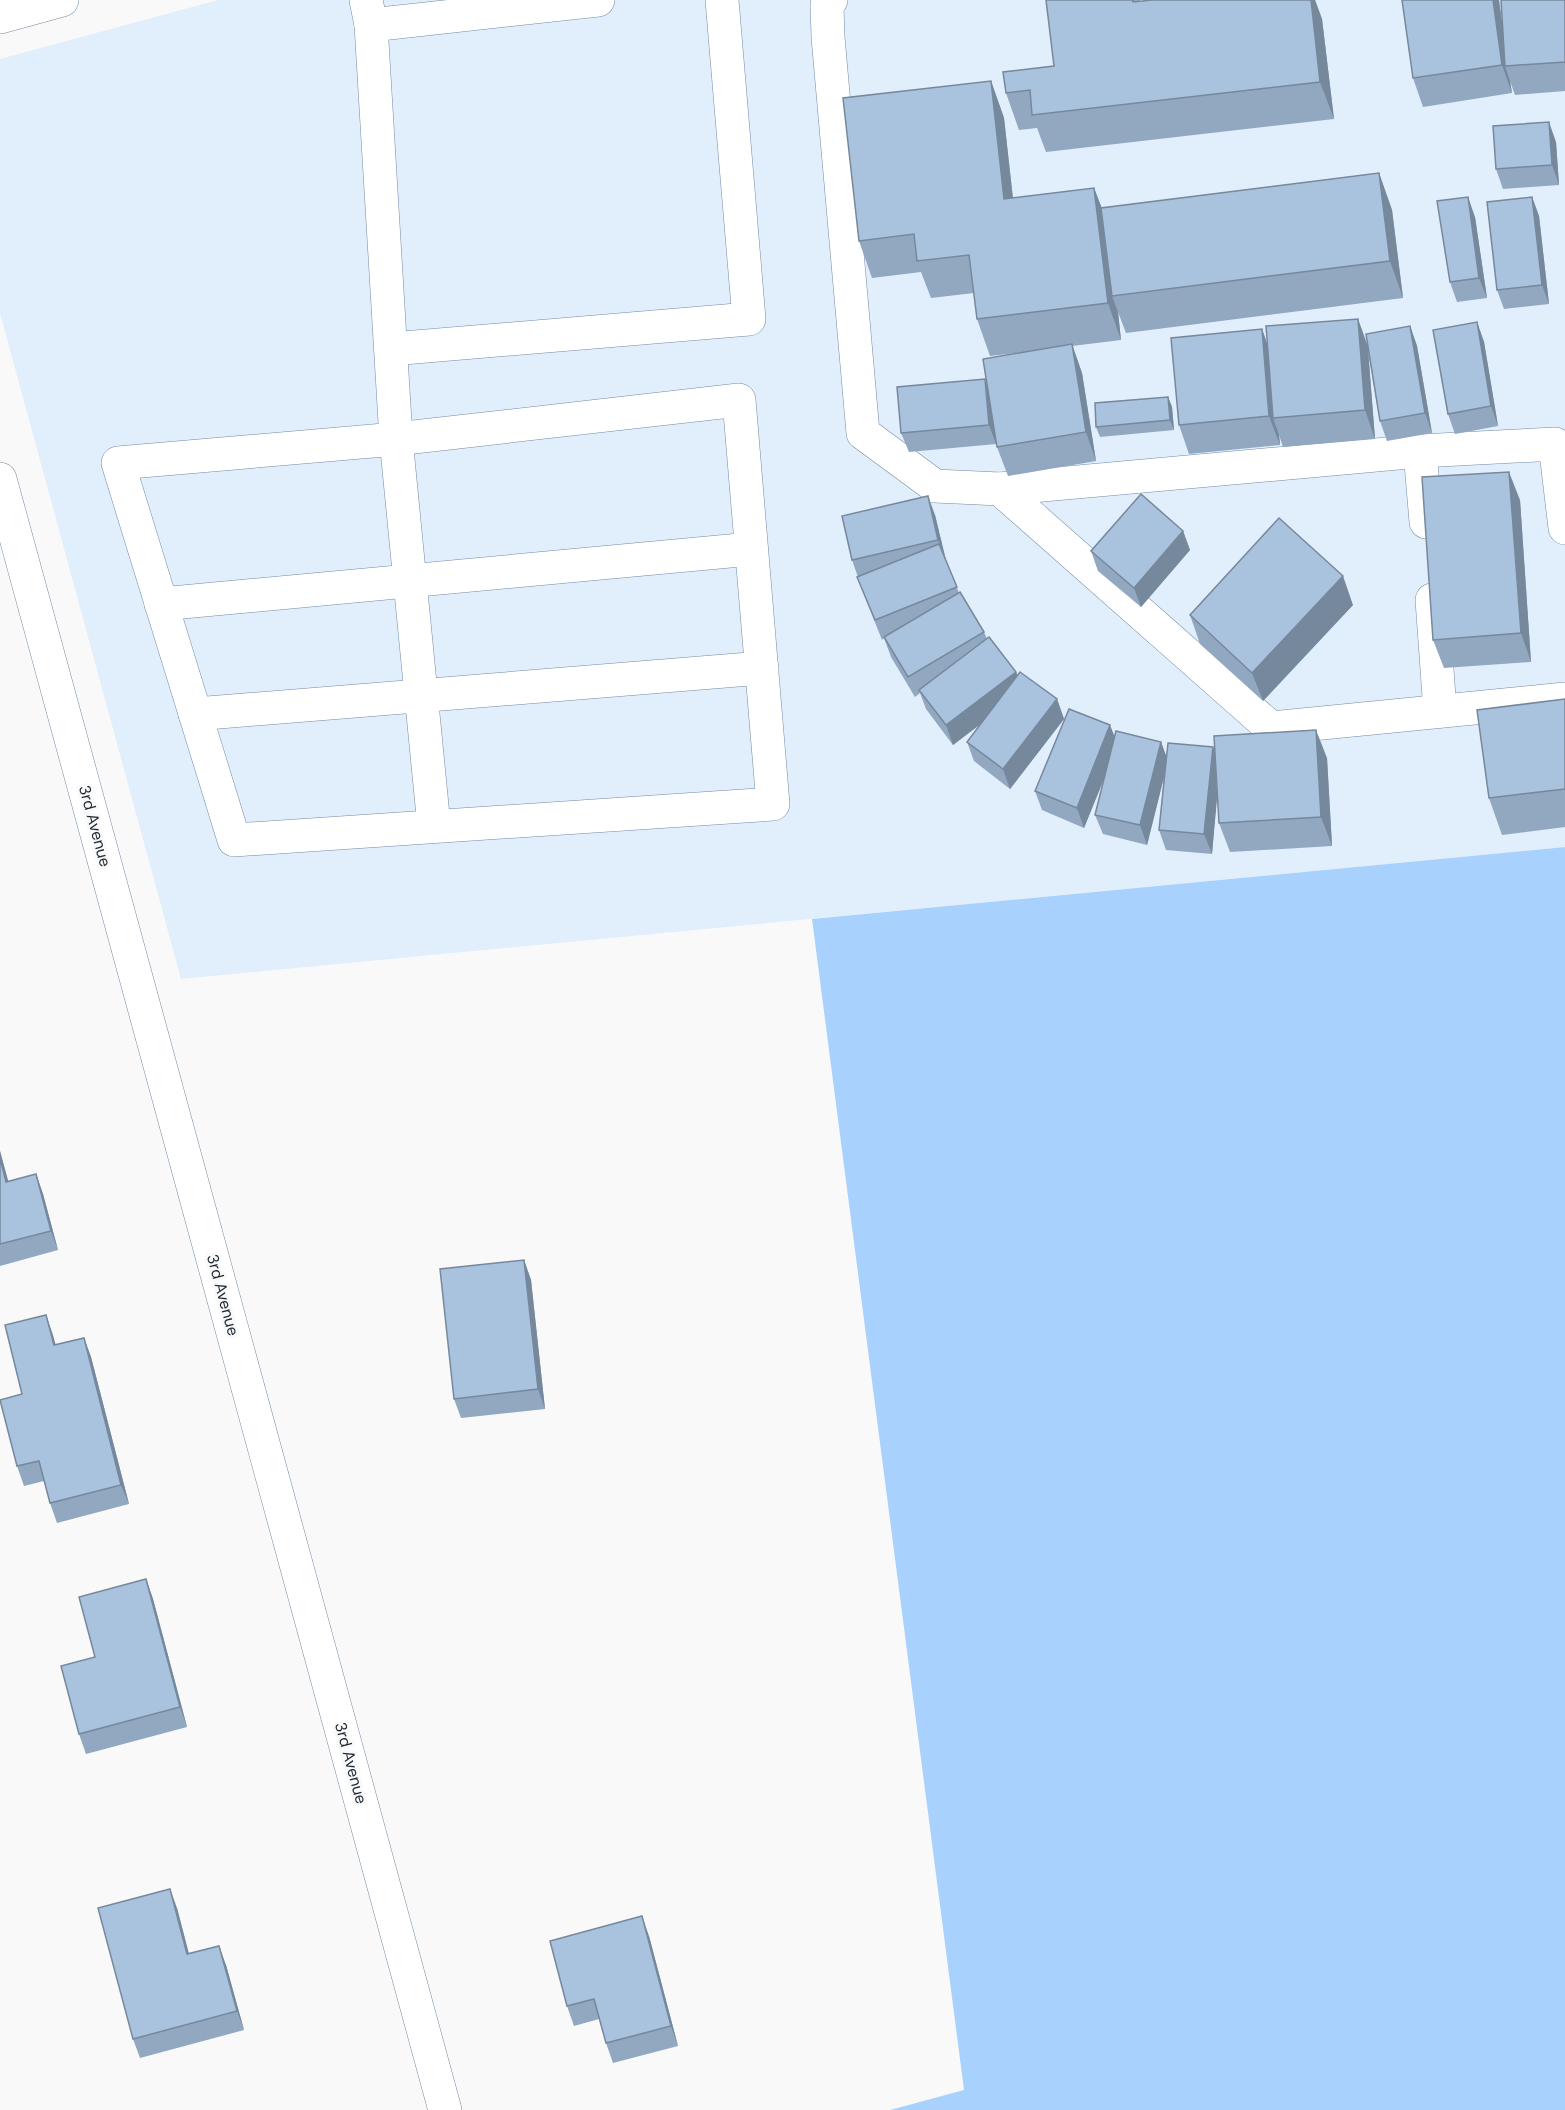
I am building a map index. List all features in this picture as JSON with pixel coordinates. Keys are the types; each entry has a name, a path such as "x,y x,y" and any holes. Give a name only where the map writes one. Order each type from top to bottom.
{"street":[{"path":"0,17 62,0"},
{"path":"434,826 396,439 368,13 598,0"},
{"path":"391,349 749,319 723,0"},
{"path":"831,0 827,5 828,37 863,433 934,486 1000,489 1420,451 1555,444 1565,528"},
{"path":"739,400 752,549 773,804 234,840 118,463 396,439 739,400"},
{"path":"1420,451 1440,711"},
{"name":"3rd Avenue","path":"0,479 445,2110"},
{"path":"1000,489 1271,728 1565,699"},
{"path":"161,604 752,549"},
{"path":"195,714 762,668"}],"shaded area":[{"path":"218,0 1565,0 1565,847 181,979 0,313 0,59"},
{"path":"1565,847 1565,2110 890,2110 964,2090 812,919"}],"building":[{"path":"1046,0 1133,0 1133,2 1311,0 1320,82 1032,115 1030,90 1006,93 1003,72 1054,66"},
{"path":"1402,0 1493,0 1502,65 1413,78"},
{"path":"1501,0 1565,0 1565,62 1505,66"},
{"path":"991,81 1004,199 1094,188 1108,303 977,319 969,255 917,261 914,234 859,241 843,98"},
{"path":"1549,122 1552,165 1496,169 1493,126"},
{"path":"1379,173 1390,261 1112,296 1101,208"},
{"path":"1468,197 1479,278 1450,282 1437,201"},
{"path":"1532,197 1542,285 1497,290 1487,202"},
{"path":"1358,319 1365,410 1273,418 1266,326"},
{"path":"1477,322 1491,406 1448,414 1433,330"},
{"path":"1410,326 1425,413 1380,421 1366,334"},
{"path":"1262,329 1269,416 1179,425 1171,338"},
{"path":"1072,344 1086,432 997,447 983,359"},
{"path":"985,379 989,425 901,433 897,387"},
{"path":"1168,397 1170,420 1096,427 1095,403"},
{"path":"1509,472 1521,633 1433,640 1422,477"},
{"path":"1141,494 1183,531 1134,588 1091,551"},
{"path":"928,496 938,540 852,560 842,516"},
{"path":"1279,518 1343,576 1252,673 1190,615"},
{"path":"939,544 957,587 875,620 857,577"},
{"path":"960,592 984,632 908,677 884,637"},
{"path":"989,637 1016,672 946,725 919,690"},
{"path":"1020,672 1057,699 1003,769 967,742"},
{"path":"1565,699 1565,789 1489,798 1477,710"},
{"path":"1069,709 1110,725 1077,808 1035,791"},
{"path":"1316,730 1321,817 1219,823 1214,736"},
{"path":"1116,731 1161,742 1140,825 1095,815"},
{"path":"1168,743 1213,747 1204,834 1159,830"},
{"path":"0,1158 6,1182 36,1174 51,1231 0,1244"},
{"path":"524,1260 538,1389 454,1399 440,1269"},
{"path":"46,1315 54,1345 84,1338 121,1485 50,1503 39,1461 17,1466 0,1400 22,1394 5,1325"},
{"path":"146,1579 180,1707 79,1734 61,1666 95,1657 79,1597"},
{"path":"170,1889 187,1954 219,1946 237,2011 133,2039 98,1908"},
{"path":"642,1916 671,2026 606,2043 594,1999 567,2006 550,1941"}]}
